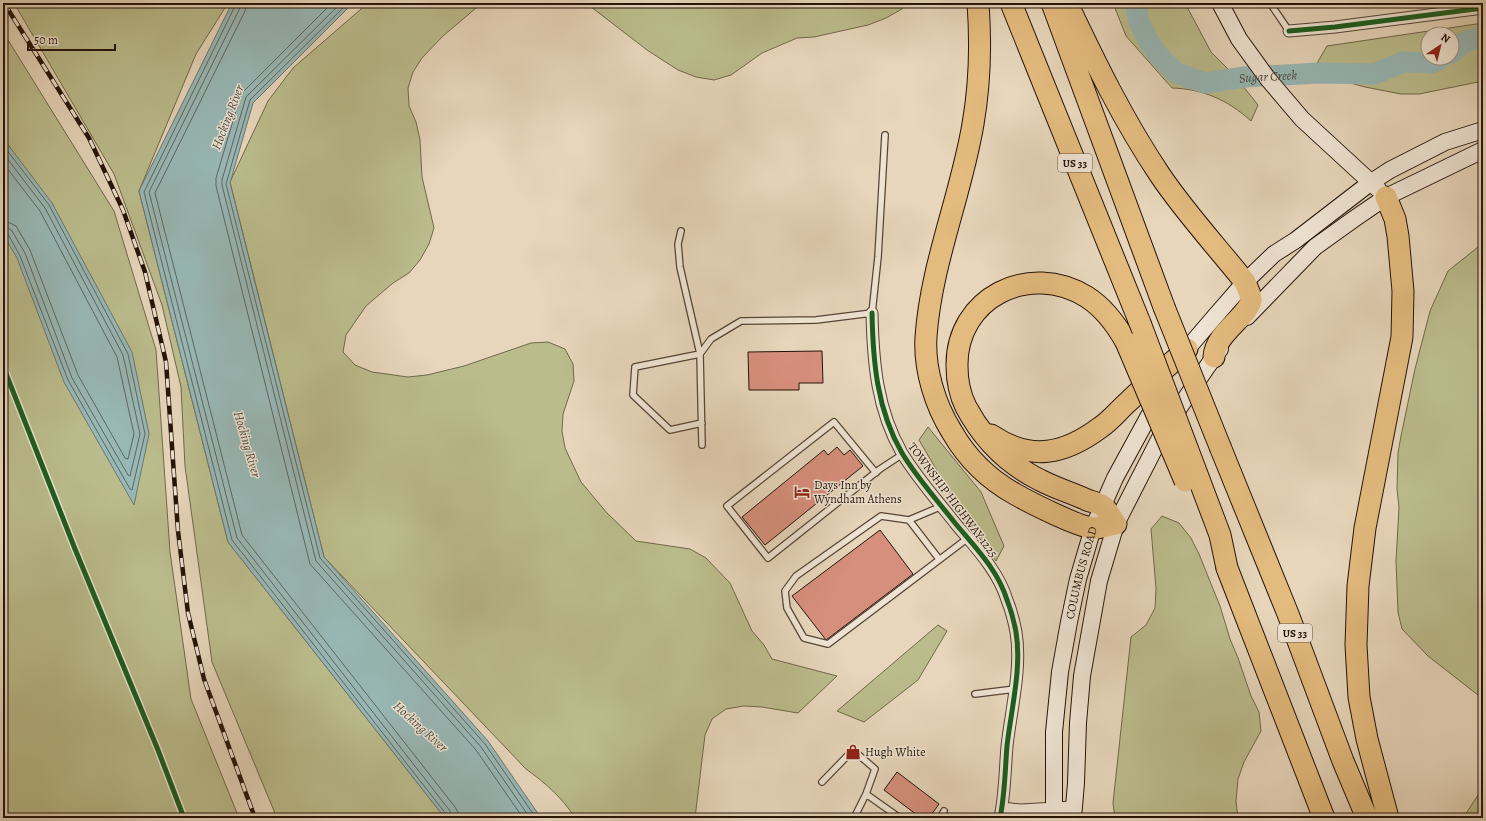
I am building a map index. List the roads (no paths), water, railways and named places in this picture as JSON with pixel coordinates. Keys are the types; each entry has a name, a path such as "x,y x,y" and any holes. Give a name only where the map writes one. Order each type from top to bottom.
{"highway":[{"path":"978,3 981,36 980,78 973,125 932,297 926,338 929,374 947,425 967,454 988,475 1023,499 1093,528 1116,524 1103,506 1041,481 1016,466 998,451 974,420 963,401 958,384 957,358 961,338 971,318 985,302 1000,291 1023,283 1049,283 1074,290 1096,303 1106,313 1126,342 1208,536 1227,568"},
{"name":"US 33","path":"1011,3 1140,324 1220,535 1227,568 1324,818"},
{"name":"US 33","path":"1052,3 1164,307 1288,614 1343,761 1367,818"},
{"path":"1067,3 1095,64 1122,114 1153,164 1191,216 1245,282 1250,295 1250,305 1227,331 1214,349 1214,357"},
{"path":"1386,197 1395,219 1398,236 1403,291 1402,337 1365,528 1358,586 1356,645 1359,697 1367,739 1388,818"},
{"path":"974,420 1002,442 1016,447 1040,452 1058,450 1083,439 1102,426 1187,349"}],"main road":[{"path":"1220,3 1239,39 1268,78 1302,119 1386,197"},
{"name":"COLUMBUS ROAD","path":"1055,813 1054,732 1060,672 1073,601 1093,528 1115,478 1134,441 1187,349 1245,282 1274,254 1296,240 1370,183 1390,170 1445,142 1483,130"},
{"name":"COLUMBUS ROAD","path":"1073,812 1082,676 1098,581 1116,524 1164,430 1214,357 1247,317 1315,248 1386,197 1483,150"}],"street":[{"path":"1289,31 1335,27 1483,8"},
{"name":"TOWNSHIP HIGHWAY 1225","path":"872,313 873,354 877,381 884,410 896,441 903,454 942,506 991,567 1007,598 1016,632 1017,661 1015,688 1001,813"},
{"path":"1001,813 1021,810 1055,813 1073,812"}],"lane":[{"path":"1270,3 1289,31"},
{"path":"702,423 670,430 633,395 635,368 700,354 711,339 741,321 816,320 872,313 878,257 885,135"},
{"path":"681,231 678,244 680,267 700,354 702,445"},
{"path":"876,473 834,422 727,506 768,558 876,473 903,454"},
{"path":"942,506 909,520 881,516 796,576 784,592 787,608 804,638 828,644 968,538"},
{"path":"909,520 939,560"},
{"path":"975,694 1015,688"},
{"path":"822,782 853,750 875,769 866,794 854,818"},
{"path":"866,794 900,818"},
{"path":"940,818 944,811"}],"water":[{"name":"Hocking River","path":"232,3 353,3 253,103 230,183 324,557 488,741 541,818 445,818 228,542 139,191"},
{"path":"3,138 52,203 132,352 149,434 134,505 64,382 17,258 3,234"}],"waterway":[{"name":"Sugar Creek","path":"1135,3 1139,22 1148,40 1159,56 1176,73 1205,83 1245,77 1319,73 1375,74 1403,62 1420,63"},
{"name":"Sugar Creek","path":"1460,46 1464,42 1483,37"}],"railway":[{"path":"4,3 89,138 123,210 145,272 166,362 178,531 188,613 204,679 255,818"}],"place":[{"name":"Days Inn by Wyndham Athens","path":"802,492"},
{"name":"Hugh White","path":"853,752"}]}
